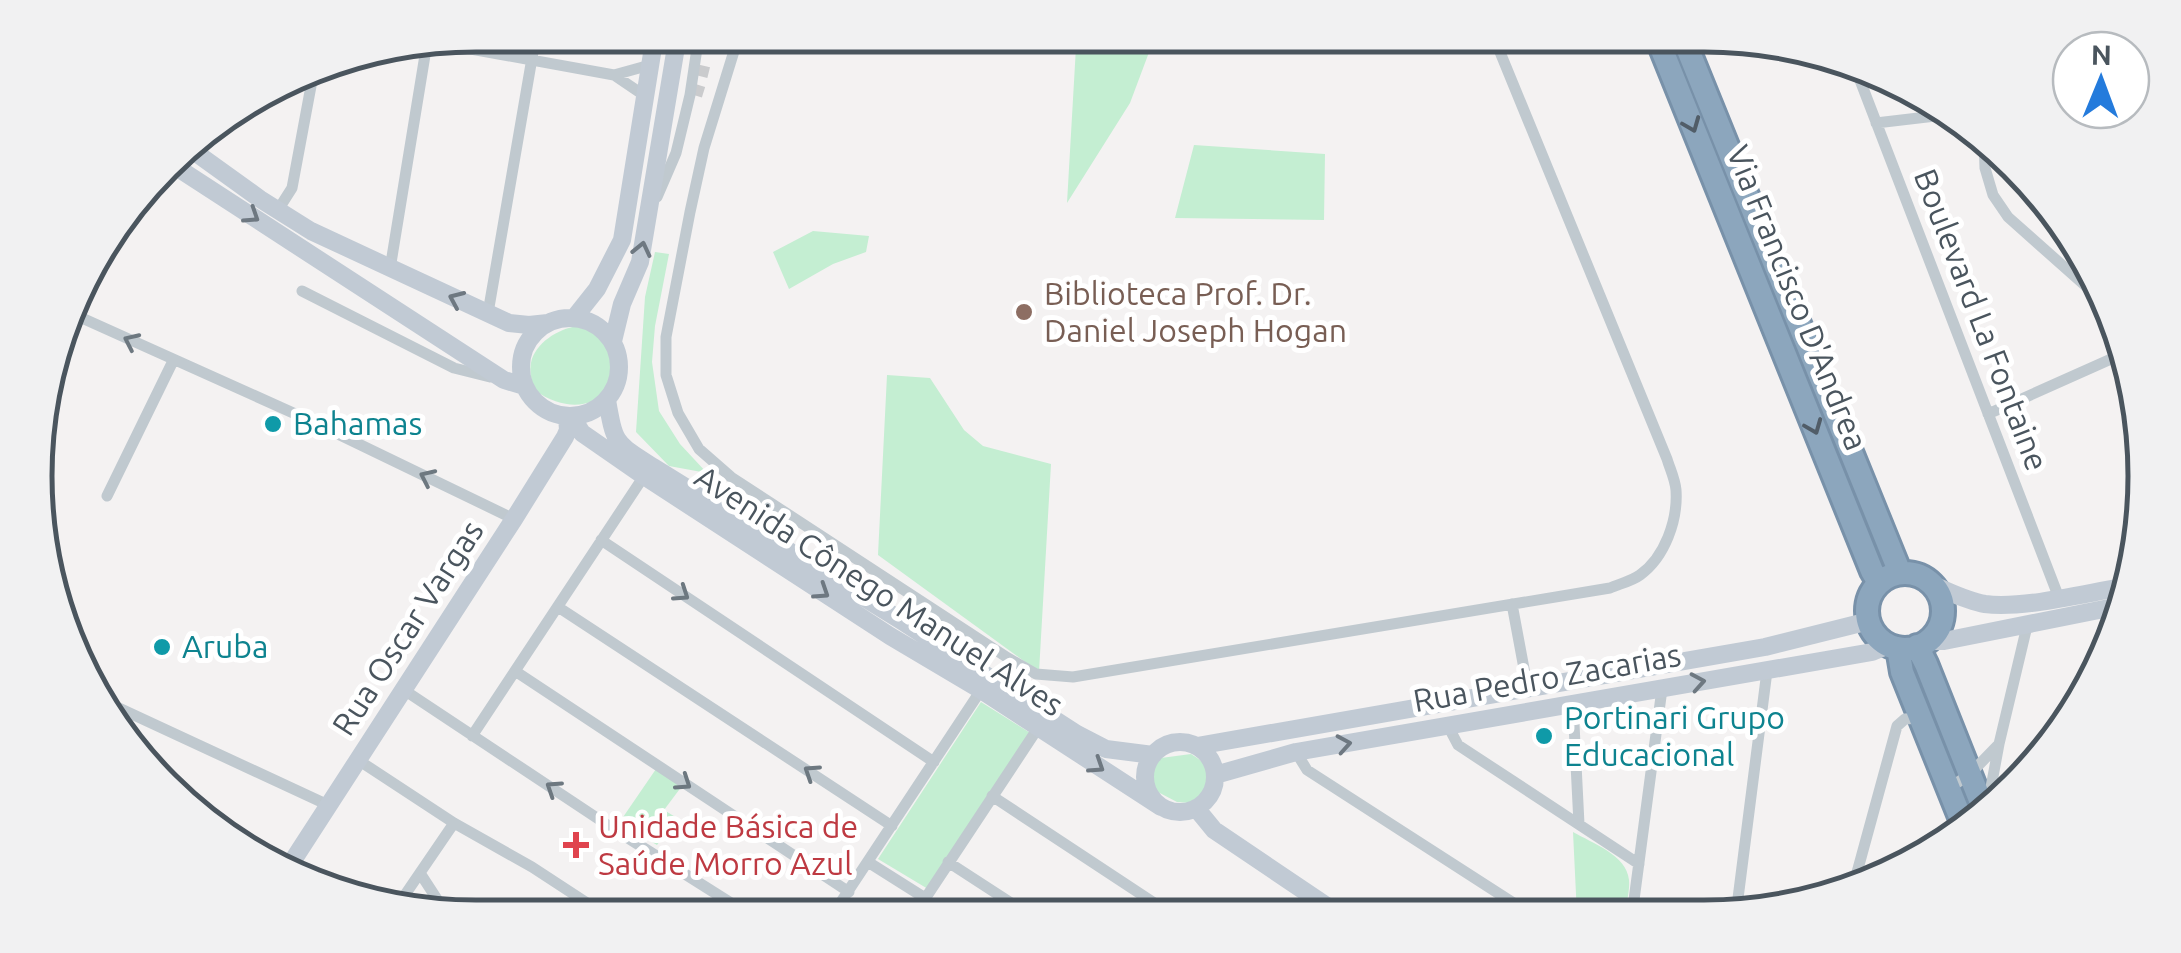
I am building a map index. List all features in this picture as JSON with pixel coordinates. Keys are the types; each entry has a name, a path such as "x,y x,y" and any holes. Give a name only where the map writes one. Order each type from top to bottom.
{"highway":[{"name":"Via Francisco D'Andrea","path":"1663,52 1872,572 1890,578"},
{"name":"Via Francisco D'Andrea","path":"1689,52 1890,578"},
{"path":"1908,645 1937,632 1943,608 1933,585 1912,574 1890,578 1871,594 1869,621 1880,639 1908,645 1926,664 1980,799"},
{"path":"1908,645 1902,672 1959,816"}],"street":[{"path":"484,52 614,74 650,65"},
{"path":"488,313 533,52"},
{"path":"574,318 597,288 622,240 653,52"},
{"path":"612,342 622,304 640,262 675,52"},
{"path":"700,52 702,92 690,212 666,337 666,375 678,413 698,449 731,477 1008,658 1036,674 1073,678 1610,588 1639,576 1657,558 1675,512 1676,486 1500,52"},
{"path":"649,214 702,92 724,78 733,52"},
{"path":"390,269 428,55"},
{"path":"701,70 724,78"},
{"path":"614,74 645,96"},
{"name":"Boulevard La Fontaine","path":"1861,83 2059,598"},
{"path":"278,210 292,188 311,86"},
{"path":"1876,123 1927,116"},
{"path":"202,154 310,231 508,323 548,323"},
{"path":"1985,159 1993,196 2008,217 2081,282"},
{"path":"183,171 504,380"},
{"path":"302,291 454,368 524,386"},
{"path":"561,318 574,318 602,330 618,356 620,372 616,387 597,409 569,416 554,414 531,398 521,372 527,343 536,331 561,318"},
{"path":"83,319 311,421 514,519"},
{"path":"1988,414 2112,360"},
{"path":"107,496 173,361"},
{"name":"Avenida Cônego Manuel Alves","path":"607,400 610,427 622,447 902,621 1038,728 1167,809 1294,900"},
{"name":"Avenida Cônego Manuel Alves","path":"569,416 582,433 644,476 890,636 1106,749 1153,755"},
{"name":"Rua Oscar Vargas","path":"294,859 565,437 569,416"},
{"path":"472,736 644,476"},
{"path":"601,540 934,762"},
{"path":"1933,585 1988,604 2113,588"},
{"path":"1512,604 1528,690"},
{"path":"558,606 892,826"},
{"name":"Rua Pedro Zacarias","path":"1215,776 1296,752 1944,641 2108,608"},
{"name":"Rua Pedro Zacarias","path":"1196,746 1765,647 1869,621"},
{"path":"1991,788 2028,622"},
{"path":"515,671 848,892"},
{"path":"1738,899 1767,671"},
{"path":"843,900 985,684"},
{"path":"1634,900 1662,689"},
{"path":"404,690 727,900"},
{"path":"1573,704 1578,824"},
{"path":"122,709 328,806"},
{"path":"1857,872 1897,726 1905,719 1921,718"},
{"path":"868,862 924,898 1038,728 1049,723 1077,734"},
{"path":"1448,726 1458,744 1639,864"},
{"path":"1185,742 1196,746 1212,764 1215,776 1210,794 1196,808 1184,812 1167,809 1152,799 1147,788 1147,765 1162,747 1185,742"},
{"path":"1948,789 1970,774 1999,744"},
{"path":"1296,752 1307,770 1509,900"},
{"path":"358,760 582,900"},
{"path":"992,796 1150,900"},
{"path":"1196,808 1214,830 1317,900"},
{"path":"405,894 454,823"},
{"path":"948,862 1006,900"},
{"path":"420,873 437,899"}],"green space":[{"path":"1076,52 1149,52 1130,103 1067,203"},
{"path":"1194,145 1325,154 1324,220 1175,218"},
{"path":"813,231 869,236 866,252 833,264 789,289 773,252"},
{"path":"655,252 669,254 652,362 659,411 680,444 707,473 669,466 636,432 645,297"},
{"path":"577,326 600,334 613,348 617,365 613,382 601,396 584,404 561,403 534,390 531,363 548,338"},
{"path":"887,375 930,378 964,430 983,446 1051,464 1039,672 878,555"},
{"path":"981,702 1032,734 928,889 878,859"},
{"path":"1191,754 1210,776 1204,792 1190,803 1177,802 1154,790 1149,777 1151,766 1161,758"},
{"path":"656,769 682,786 664,810 677,818 657,845 619,823"},
{"path":"1573,832 1615,857 1629,880 1627,900 1576,900"}],"tunnel":[{"path":"698,70 710,73"},
{"path":"693,89 706,93"}],"place":[{"name":"Biblioteca Prof. Dr. Daniel Joseph Hogan","path":"1024,312"},
{"name":"Bahamas","path":"273,424"},
{"name":"Aruba","path":"162,647"},
{"name":"Portinari Grupo Educacional","path":"1544,736"},
{"name":"Unidade Básica de Saúde Morro Azul","path":"576,845"}]}
